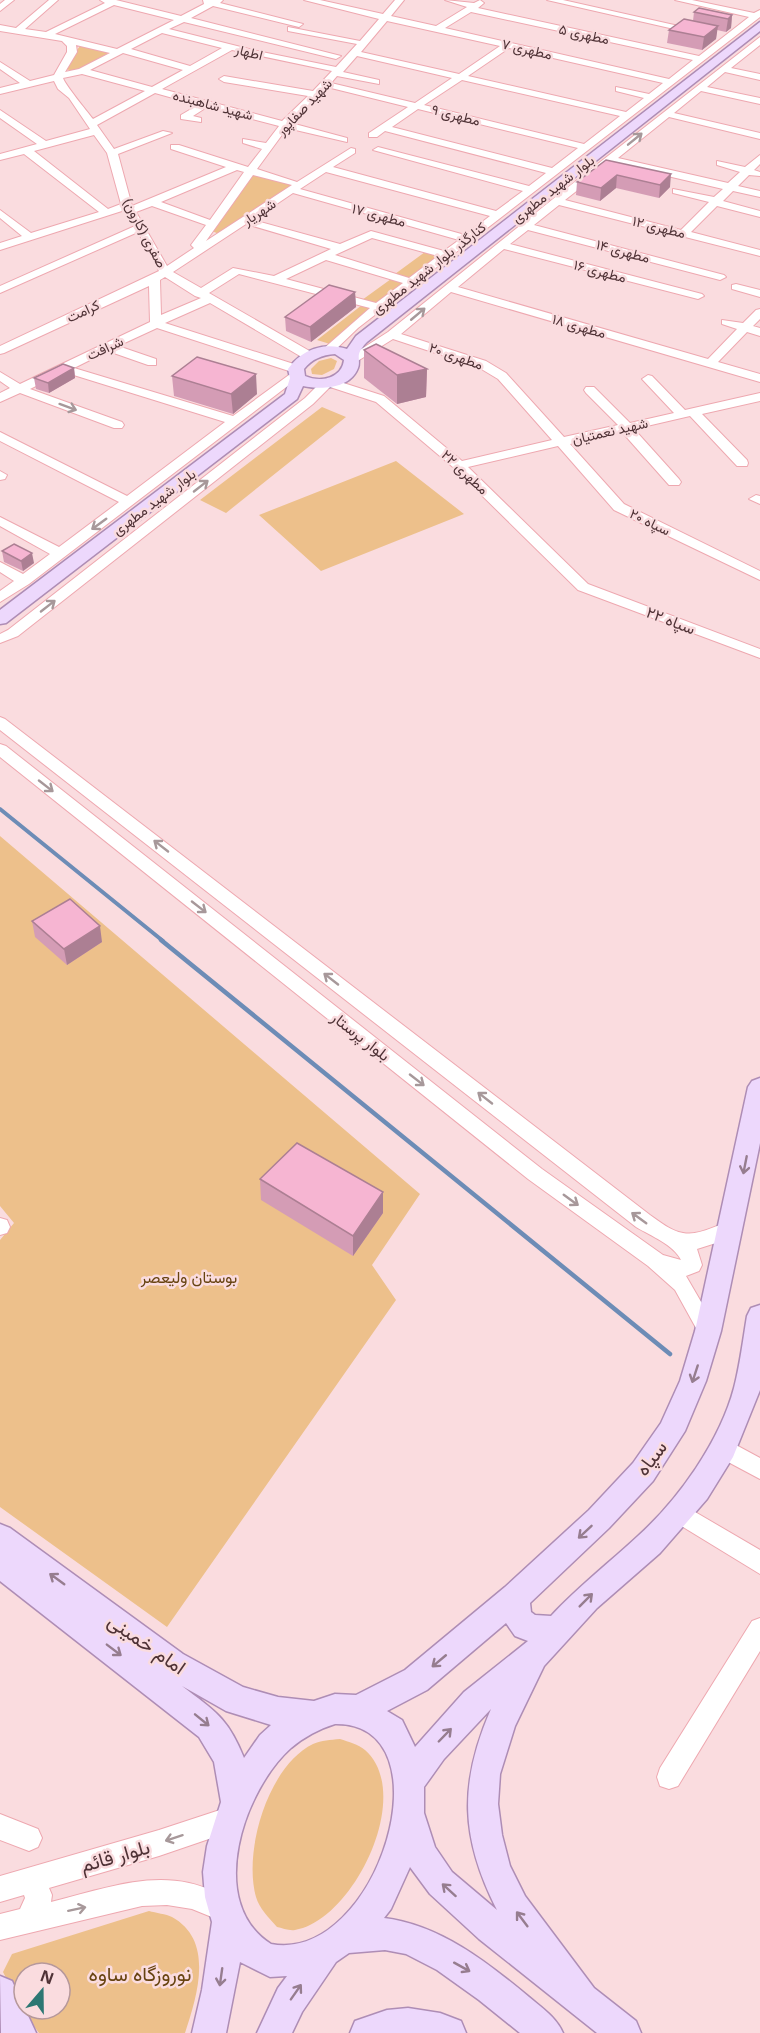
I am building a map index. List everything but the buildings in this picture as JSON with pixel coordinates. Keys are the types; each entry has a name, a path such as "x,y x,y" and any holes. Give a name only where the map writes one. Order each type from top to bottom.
{"main road":[{"name":"بلوار شهید مطهری","path":"0,619 292,396 326,383 350,361 361,339 759,18"},
{"path":"292,396 297,374 309,356 361,339"},
{"path":"332,350 350,361"},
{"path":"297,374 307,382 326,383"},
{"name":"سپاه","path":"357,1710 416,1680 515,1598 599,1519 643,1472 671,1431 693,1381 708,1331 760,1086"},
{"path":"410,1781 433,1748 475,1703 547,1642 587,1598 650,1544 697,1490 754,1390 760,1316"},
{"name":"امام خمینی","path":"0,1537 210,1726 222,1743 232,1764 233,1811"},
{"name":"امام خمینی","path":"0,1564 237,1700 278,1712 311,1716"},
{"path":"515,1598 514,1608 518,1620 527,1628 539,1631 547,1642"},
{"path":"547,1642 513,1693 491,1754 483,1788 484,1826 496,1868 513,1908 582,1999"},
{"path":"274,2033 290,2000 336,1945 371,1910 389,1880 402,1847 410,1815 410,1781 405,1755 392,1733 376,1718 357,1710 335,1709 311,1716 288,1731 265,1753 248,1780 233,1811 223,1844 220,1879 226,1914 235,1934 252,1952 273,1961 297,1962 336,1945 387,1934 420,1943 471,1972 546,2033"},
{"path":"410,1815 422,1855 441,1883 491,1927 624,2033"},
{"path":"209,2033 219,1990 226,1914"},
{"path":"0,1993 19,2033"},
{"path":"367,2033 405,2026 434,2027 448,2033"}],"street":[{"path":"0,8 10,0"},
{"path":"17,31 54,0"},
{"path":"199,0 303,22 356,48 460,77 627,115"},
{"name":"مطهری ۷","path":"308,0 671,82"},
{"path":"271,41 342,0"},
{"name":"شهید صفاپور","path":"202,248 197,245 285,124 326,84 400,0"},
{"name":"مطهری ۵","path":"449,0 700,59"},
{"path":"551,0 706,33"},
{"path":"679,0 759,18"},
{"path":"48,35 108,1 336,56"},
{"path":"0,91 82,70 216,2"},
{"path":"438,29 476,5"},
{"name":"کنارگذر بلوار شهید مطهری","path":"332,350 378,307 671,82 700,59 722,36 759,18"},
{"path":"0,28 48,35 69,43 120,51 192,69"},
{"name":"اطهار","path":"161,30 376,82"},
{"name":"کنارگذر بلوار شهید مطهری","path":"350,361 392,335 760,40"},
{"path":"58,77 68,61 69,43"},
{"path":"373,135 508,45"},
{"path":"0,157 45,145 94,127 231,47"},
{"path":"0,65 28,84"},
{"path":"723,69 760,76"},
{"path":"72,96 72,89 68,82 82,70"},
{"name":"شهید شاهبنده","path":"82,70 343,140"},
{"name":"صفری (کارون)","path":"58,77 61,87 72,96 112,153 128,208 165,272 204,297 309,356"},
{"path":"224,79 316,94"},
{"name":"مطهری ۹","path":"326,84 586,147"},
{"path":"699,88 760,101"},
{"path":"620,89 651,97"},
{"path":"184,117 207,103"},
{"path":"0,113 45,145"},
{"path":"171,114 198,120"},
{"path":"667,114 760,136"},
{"path":"384,128 554,172"},
{"path":"112,153 167,133"},
{"path":"365,151 385,143 381,138 373,135 357,135 343,140 343,147 531,190"},
{"path":"247,141 267,147"},
{"name":"مطهری ۱۷","path":"176,147 292,186 467,239"},
{"path":"26,150 106,212"},
{"name":"شهریار","path":"165,272 246,221 292,186 325,168 365,151"},
{"path":"684,233 760,158"},
{"path":"610,159 760,194"},
{"path":"721,163 760,174"},
{"path":"0,247 106,212 152,201 236,167"},
{"path":"325,168 497,215"},
{"path":"677,191 760,214"},
{"path":"152,201 212,224"},
{"name":"مطهری ۱۲","path":"557,201 760,253"},
{"path":"0,213 29,237"},
{"path":"246,221 341,248"},
{"name":"مطهری ۱۴","path":"526,226 720,277"},
{"path":"0,290 141,227"},
{"path":"275,280 371,234 446,255"},
{"name":"مطهری ۱۶","path":"502,245 698,297"},
{"path":"326,256 411,282"},
{"name":"شرافت","path":"0,398 17,387 156,324 204,297 237,270 275,280"},
{"name":"کرامت","path":"0,350 165,272"},
{"path":"154,279 156,324 297,374"},
{"path":"275,280 378,307"},
{"path":"736,287 760,294"},
{"name":"مطهری ۱۸","path":"449,288 760,378"},
{"path":"710,364 760,312"},
{"path":"726,322 760,332"},
{"name":"مطهری ۲۰","path":"392,335 482,364 502,376 560,442"},
{"path":"108,347 152,362"},
{"path":"350,361 380,399"},
{"path":"62,368 235,421"},
{"path":"0,598 297,374"},
{"path":"0,376 17,387 118,425"},
{"path":"648,379 742,463"},
{"path":"0,639 13,633 309,401 326,383"},
{"name":"مطهری ۲۲","path":"326,383 380,399 459,465 583,587"},
{"path":"590,390 674,482"},
{"name":"شهید نعمتیان","path":"459,465 760,396"},
{"path":"0,436 129,502"},
{"name":"سپاه ۲۰","path":"560,442 619,507 760,576"},
{"path":"0,453 16,445"},
{"path":"0,521 59,553"},
{"path":"0,566 24,581"},
{"name":"سپاه ۲۲","path":"583,587 760,654"},
{"name":"بلوار پرستار","path":"0,722 643,1221 674,1240"},
{"name":"بلوار پرستار","path":"0,750 535,1174 655,1260 682,1284 708,1331"},
{"path":"378,1049 401,1033"},
{"path":"674,1240 696,1242 731,1230"},
{"path":"655,1260 681,1269 692,1265 688,1250 674,1240"},
{"path":"723,1448 760,1469"},
{"path":"678,1512 760,1563"},
{"path":"669,1777 760,1629"},
{"name":"بلوار قائم","path":"0,1889 233,1811"},
{"path":"0,1827 29,1838"},
{"path":"28,1919 38,1905 39,1895 29,1880"},
{"path":"0,1927 150,1893 167,1892 192,1896 226,1914"}],"green space":[{"path":"80,46 110,52 77,71 63,69"},
{"path":"254,174 294,185 219,234 212,231"},
{"path":"425,252 439,256 409,278 395,274"},
{"path":"391,279 405,283 376,304 362,300"},
{"path":"362,305 372,308 330,344 317,340"},
{"path":"331,358 337,361 334,369 322,375 312,374 311,369 319,361"},
{"path":"322,407 346,417 226,513 200,500"},
{"path":"396,461 464,514 321,571 259,515"},
{"name":"بوستان ولیعصر","path":"0,836 420,1194 372,1265 396,1300 167,1627 0,1507 0,1240 14,1223 0,1206"},
{"path":"340,1739 365,1750 379,1770 383,1795 380,1824 370,1853 356,1881 337,1904 317,1921 295,1930 277,1927 257,1901 253,1878 256,1834 263,1812 283,1771 297,1755 313,1744"},
{"name":"نوروزگاه ساوه","path":"149,1911 172,1917 185,1927 194,1940 199,1970 194,2003 185,2033 39,2033 30,2021 72,2021 72,1961 12,1961 12,1990 3,1972 12,1954"}],"waterway":[{"path":"0,809 163,941"},
{"path":"161,940 670,1354"}]}
